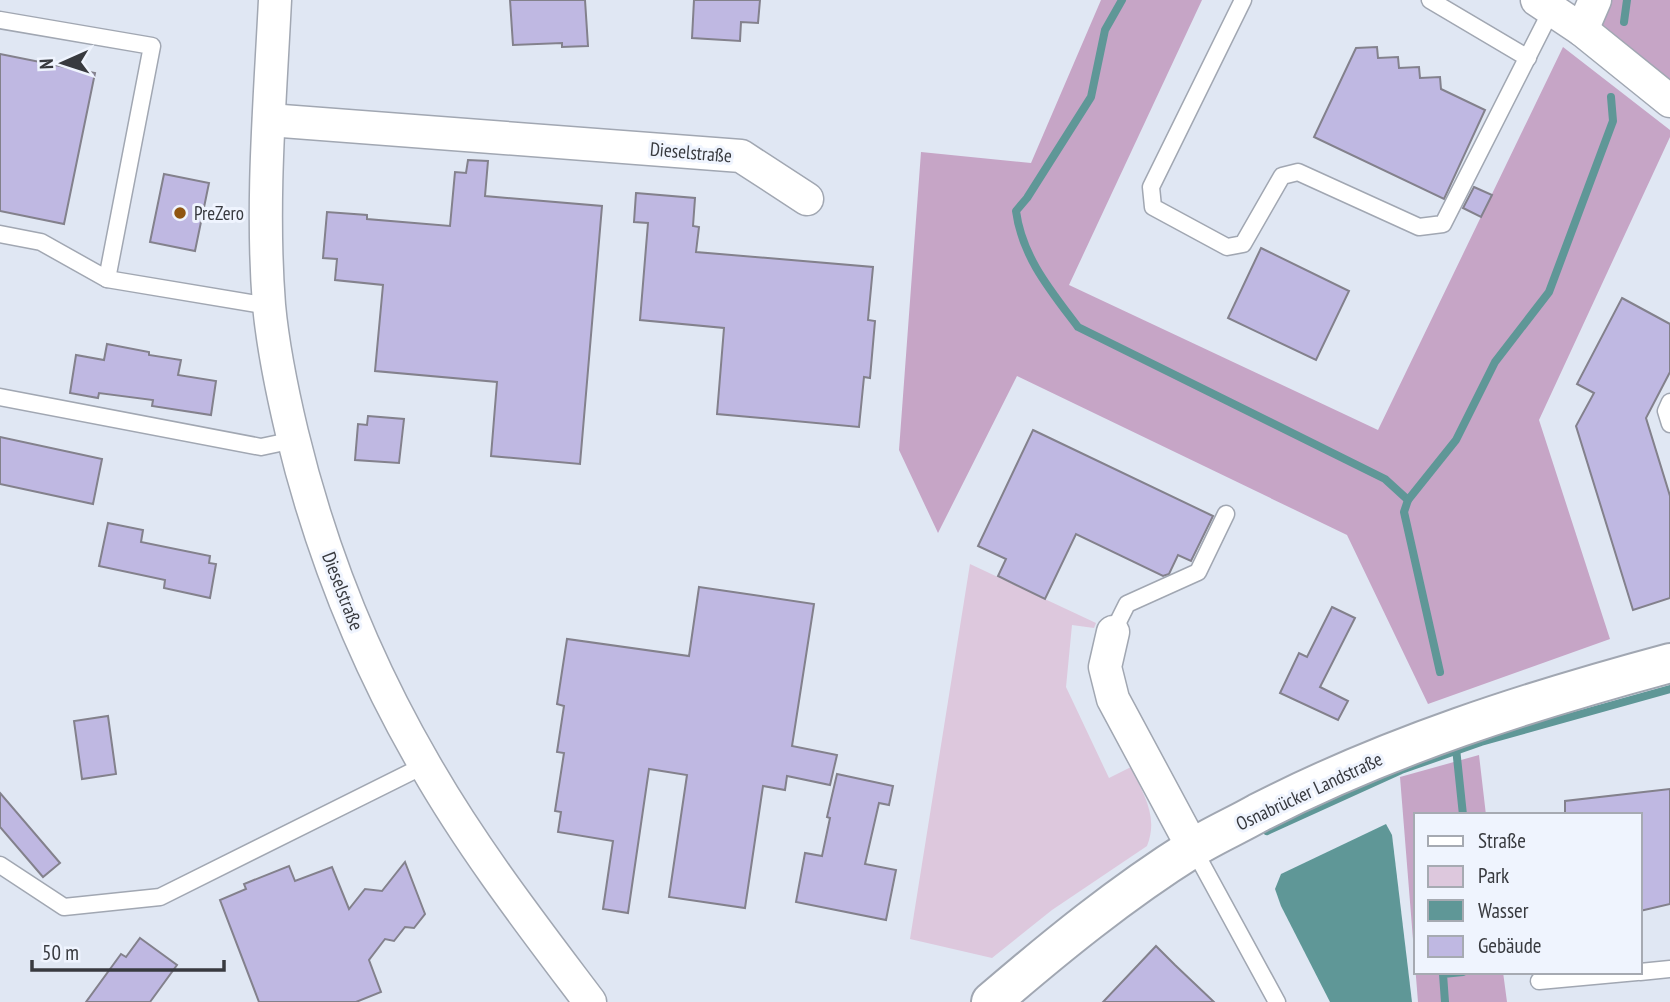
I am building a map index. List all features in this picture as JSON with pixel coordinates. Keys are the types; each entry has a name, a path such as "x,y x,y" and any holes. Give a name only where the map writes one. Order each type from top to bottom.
{"street":[{"name":"Dieselstraße","path":"275,0 266,204 269,306 280,381 314,516 355,625 425,765 478,850 590,1002"},
{"path":"1582,30 1595,0"},
{"path":"1544,5 1582,30 1670,101"},
{"name":"Dieselstraße","path":"269,120 741,156 807,199"},
{"path":"1113,632 1105,667 1113,699 1193,848"},
{"name":"Osnabrücker Landstraße","path":"991,1002 1068,936 1193,848 1297,793 1371,760 1560,693 1670,663"}],"lane":[{"path":"1243,0 1150,187 1153,207 1227,247 1243,244 1282,176 1298,172 1419,227 1443,224 1528,58 1544,5"},
{"path":"1430,0 1528,58"},
{"path":"0,20 152,46 107,279"},
{"path":"0,234 41,242 107,279 269,306"},
{"path":"0,397 261,447 294,440"},
{"path":"1670,402 1665,411 1670,424"},
{"path":"1113,632 1127,604 1198,572 1226,514"},
{"path":"0,865 64,907 160,897 425,765"},
{"path":"1193,848 1277,1002"},
{"path":"1642,972 1670,970"},
{"path":"1539,981 1617,974"}],"green space":[{"path":"970,564 1096,623 1094,628 1072,625 1066,687 1109,778 1131,767 1148,805 1151,825 1147,846 1052,910 992,958 910,939"}],"shaded area":[{"path":"1101,0 1202,0 1069,285 1378,430 1563,47 1670,130 1670,137 1539,420 1610,639 1428,704 1347,535 1017,376 938,533 899,450 921,152 1031,163"},
{"path":"1604,0 1670,0 1670,83 1593,22"},
{"path":"1479,755 1486,813 1414,813 1414,952 1400,777"},
{"path":"1416,974 1503,974 1507,1002 1418,1002"}],"water":[{"path":"1386,824 1392,835 1412,1002 1330,1002 1275,889 1281,874"}],"building":[{"path":"510,0 585,0 588,46 562,47 562,43 513,45"},
{"path":"694,0 760,0 758,23 741,22 740,41 692,38"},
{"path":"1377,47 1378,58 1398,57 1399,68 1419,67 1420,78 1440,77 1441,89 1485,110 1444,199 1314,137 1356,48"},
{"path":"0,54 95,73 64,224 0,211"},
{"path":"468,160 488,161 485,196 602,206 580,464 491,456 497,382 375,371 383,285 335,280 337,259 323,258 327,212 367,215 367,219 450,226 455,172 466,173"},
{"name":"PreZero","path":"164,174 209,183 195,251 150,242"},
{"path":"1474,187 1492,195 1481,217 1463,208"},
{"path":"636,193 695,198 693,226 699,227 696,252 873,267 868,320 875,321 870,378 864,377 859,427 717,414 724,328 640,320 648,223 634,222"},
{"path":"1261,248 1349,291 1316,360 1228,318"},
{"path":"1622,298 1670,324 1670,372 1646,418 1670,496 1670,598 1633,610 1576,426 1594,393 1577,384"},
{"path":"107,344 181,360 178,375 216,381 211,415 152,406 153,400 99,393 98,398 70,393 76,355 104,360"},
{"path":"368,416 404,419 399,463 355,460 358,424 367,425"},
{"path":"1033,430 1213,516 1191,561 1178,555 1169,574 1163,576 1076,534 1045,599 998,576 1006,559 978,546"},
{"path":"0,437 102,459 93,504 0,484"},
{"path":"108,523 143,530 141,542 210,556 209,563 216,564 210,598 164,588 165,580 99,566"},
{"path":"699,587 814,604 792,746 837,755 830,785 787,776 785,790 763,786 745,908 669,897 687,775 649,769 628,913 603,909 613,841 558,832 561,812 555,811 564,753 557,752 564,706 557,704 567,639 689,656"},
{"path":"1332,607 1355,618 1320,687 1348,701 1338,720 1280,693 1299,653 1307,657"},
{"path":"108,716 116,774 82,779 74,721"},
{"path":"837,774 893,786 889,805 879,803 865,864 896,870 886,920 796,902 805,853 822,856"},
{"path":"1670,789 1670,904 1642,911 1642,813 1565,813 1565,801"},
{"path":"0,793 60,863 43,877 0,827"},
{"path":"405,862 425,914 414,928 405,927 394,941 385,939 369,960 381,992 356,1002 259,1002 220,900 246,889 244,884 289,866 295,881 332,867 349,909 365,889 382,891"},
{"path":"140,938 177,965 150,1002 86,1002 121,954 126,957"},
{"path":"1156,946 1175,965 1214,1002 1103,1002"}],"waterway":[{"path":"1122,0 1105,30 1091,97 1016,211 1024,243 1039,273 1078,327 1385,479 1408,500"},
{"path":"1624,22 1627,0"},
{"path":"1440,672 1404,512 1408,500 1456,440 1495,362 1549,292 1613,121 1611,97"},
{"path":"1267,831 1401,770 1481,742 1670,689"},
{"path":"1456,748 1463,813"},
{"path":"1443,974 1445,1002"}],"place":[{"name":"PreZero","path":"180,213"}]}
